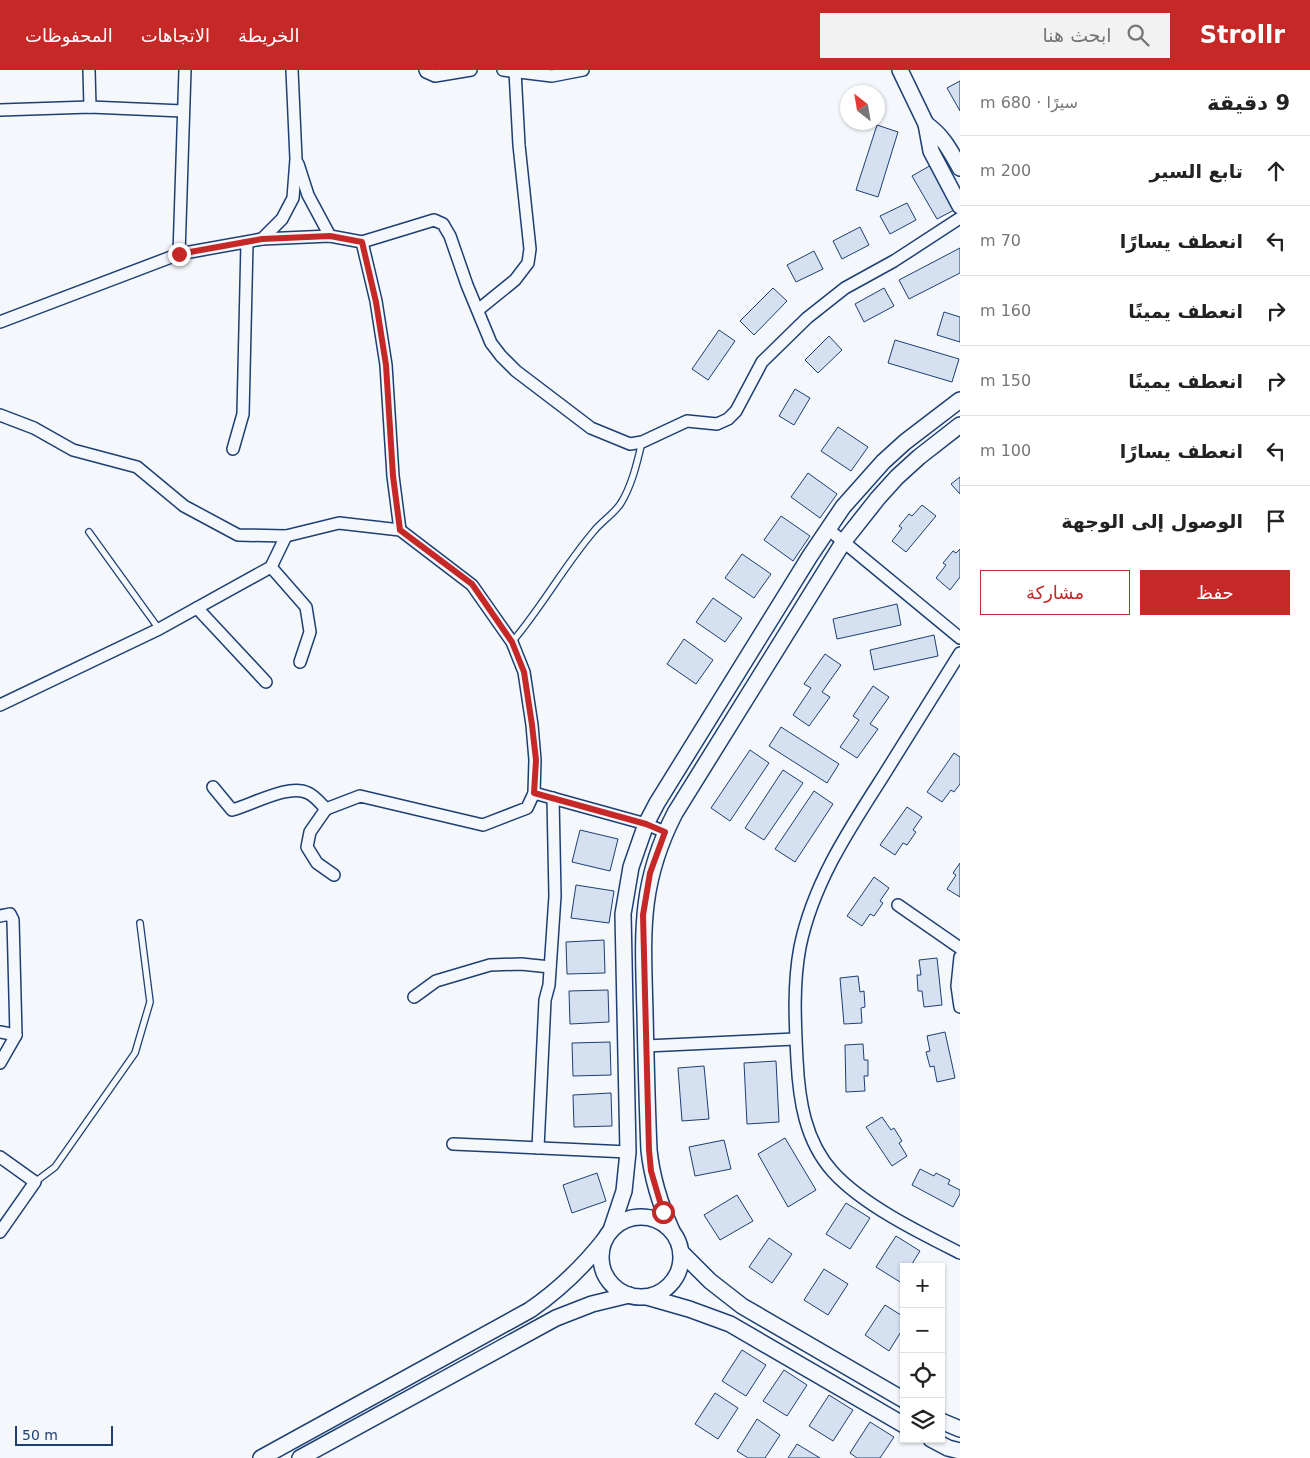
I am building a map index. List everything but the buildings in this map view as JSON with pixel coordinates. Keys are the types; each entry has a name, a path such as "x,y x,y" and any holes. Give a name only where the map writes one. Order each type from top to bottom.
{"street":[{"path":"89,70 90,108"},
{"path":"179,254 185,70"},
{"path":"262,239 282,219 293,198 296,159 292,70"},
{"path":"425,70 435,76 471,70"},
{"path":"503,70 552,76 583,70"},
{"path":"900,70 926,124 931,151 960,206"},
{"path":"478,310 515,280 528,262 530,250 519,145 515,71"},
{"path":"0,110 90,108 184,111"},
{"path":"926,124 934,129 946,142 959,165"},
{"path":"296,159 308,195 330,236"},
{"path":"0,322 179,254 262,239 330,236 362,242 434,220 443,224 450,236 492,343 501,356 516,371 591,428 630,444 642,442 687,421 717,424 728,419 736,411 762,362 807,318 845,288 894,261 960,218"},
{"path":"362,242 376,302 386,365 393,476 400,530"},
{"path":"233,448 243,414 247,243"},
{"path":"900,1423 730,1324 689,1309 619,1291 610,1283 604,1273 601,1262 601,1250 624,1192 628,1152 623,914 630,868 646,824 661,796 828,529 853,496 883,462 905,442 960,400"},
{"path":"0,415 34,428 73,450 137,467 184,506 238,535 286,536 339,523 400,530 472,584 512,642 524,672 536,760 534,793 526,808 484,825 360,796 326,809 310,832 307,847 317,863 334,875"},
{"path":"647,1297 666,1289 673,1281 681,1262 678,1241 661,1205 651,1171 649,1150 643,915 650,873 665,832 686,794 844,541 897,477 918,457 960,425"},
{"path":"828,529 960,638"},
{"path":"0,705 159,629 271,567 286,536"},
{"path":"271,567 306,607 310,632 300,662"},
{"path":"197,608 266,682"},
{"path":"960,653 831,860 813,903 800,947 795,993 798,1089 804,1119 816,1146 832,1172 861,1197 960,1253"},
{"path":"213,787 232,810 246,806 274,793 294,792 308,793 326,809"},
{"path":"534,793 646,824 665,832"},
{"path":"538,1148 545,1000 549,985 555,896 553,798"},
{"path":"898,905 960,948"},
{"path":"0,916 10,914 13,920 16,1035 0,1063"},
{"path":"960,957 957,986 960,1007"},
{"path":"414,997 436,981 490,965 521,964 550,967"},
{"path":"0,1032 16,1035"},
{"path":"625,1035 637,1037 646,1046 796,1039"},
{"path":"626,1058 639,1056 646,1046"},
{"path":"453,1144 628,1152"},
{"path":"0,1158 35,1182 0,1232"},
{"path":"271,1456 547,1299 578,1271 620,1222 642,1216 664,1223 672,1231"},
{"path":"681,1252 710,1281 742,1306 901,1398"},
{"path":"300,1458 548,1322 592,1304 629,1295"},
{"path":"945,1422 960,1428"},
{"path":"939,1443 948,1448 960,1450"}],"lane":[{"path":"512,642 528,624 554,584 594,530 620,505 634,476 642,442"},
{"path":"89,532 159,629"},
{"path":"35,1182 55,1167 135,1053 150,1002 140,923"}],"route":[{"path":"179,254 262,239 330,236 362,242 376,302 386,365 393,476 400,530 472,584 512,642 524,672 532,725 536,760 534,793 646,824 665,832 650,873 643,915 649,1150 651,1171 663,1212"}]}
